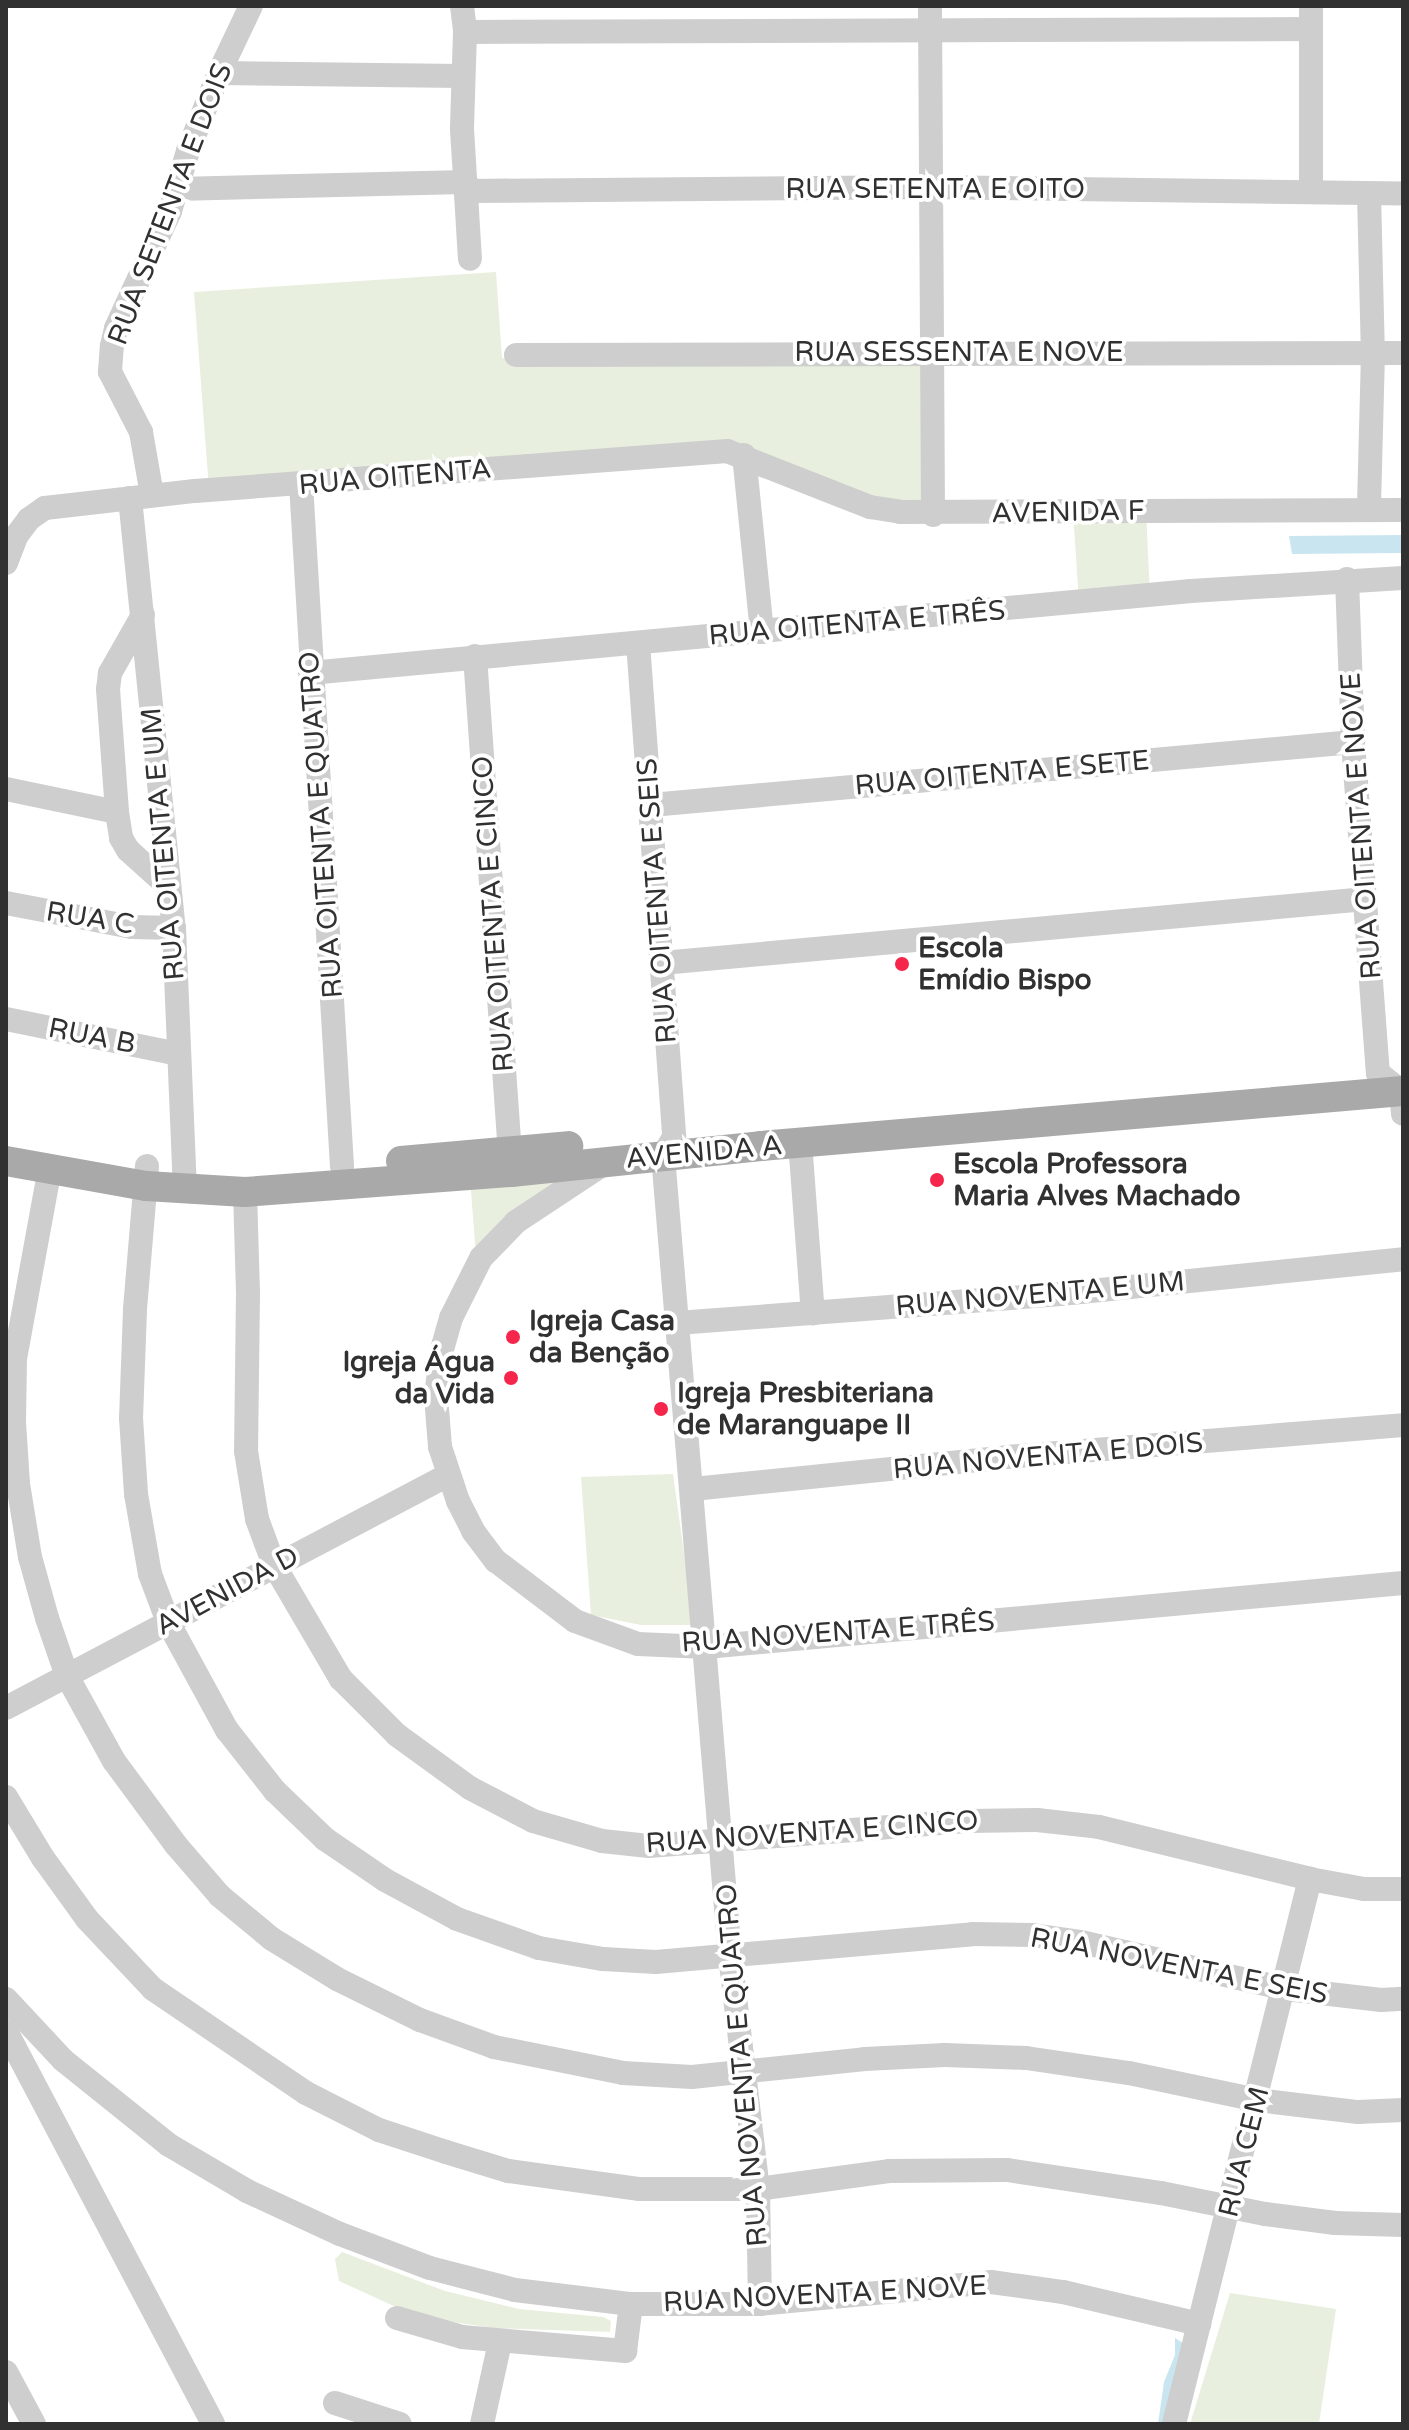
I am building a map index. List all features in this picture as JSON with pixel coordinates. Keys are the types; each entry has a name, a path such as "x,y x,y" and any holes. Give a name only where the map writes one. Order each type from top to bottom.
{"main road":[{"name":"AVENIDA A","path":"185,1180 342,1167 608,1161 668,1146 800,1142 1398,1088"},
{"name":"AVENIDA A","path":"6,1161 185,1180 245,1192 510,1161 1007,1110 1398,1088"},
{"name":"AVENIDA A","path":"6,1140 146,1176"}],"street":[{"name":"RUA SETENTA E DOIS","path":"141,496 141,432 110,372 116,328 164,226 219,73 251,6"},
{"path":"462,6 470,259"},
{"path":"465,32 930,17 1310,17 1311,192"},
{"path":"930,17 933,515"},
{"path":"219,73 462,76"},
{"name":"RUA SETENTA E OITO","path":"177,189 930,187 1403,194"},
{"path":"1369,194 1373,353 1369,510"},
{"name":"RUA SESSENTA E NOVE","path":"516,355 1403,353"},
{"name":"RUA OITENTA","path":"6,563 17,535 29,519 45,508 141,496 691,452 727,451 744,455"},
{"path":"744,455 762,632"},
{"name":"AVENIDA F","path":"744,455 870,507 933,515 1403,510"},
{"name":"RUA OITENTA E QUATRO","path":"301,484 342,1167"},
{"name":"RUA OITENTA E UM","path":"141,496 143,615 174,928 185,1180"},
{"name":"RUA OITENTA E TRÊS","path":"310,673 1347,579 1403,578"},
{"name":"RUA OITENTA E NOVE","path":"1347,579 1353,742 1366,899 1398,1088"},
{"path":"143,615 110,673 108,689 117,812 121,838 128,850 169,887"},
{"name":"RUA OITENTA E SEIS","path":"638,643 662,963 668,1146"},
{"name":"RUA OITENTA E CINCO","path":"475,656 510,1161"},
{"name":"RUA OITENTA E SETE","path":"651,805 1353,742"},
{"path":"6,789 117,812"},
{"path":"662,963 1366,899"},
{"name":"RUA C","path":"6,903 132,927 174,928"},
{"name":"RUA B","path":"6,1019 178,1054"},
{"path":"800,1142 813,1314"},
{"name":"RUA NOVENTA E QUATRO","path":"668,1146 677,1323 730,1955 758,2189 760,2304"},
{"name":"RUA NOVENTA E TRÊS","path":"608,1161 516,1222 481,1258 467,1284 442,1349 436,1396 440,1447 448,1475 473,1531 496,1561 575,1621 638,1644 706,1647 1403,1583"},
{"path":"50,1168 15,1358 14,1422 18,1484 30,1557 67,1676 114,1761 176,1845 220,1896 272,1939 337,1979 420,2020 494,2047 623,2073 692,2077 865,2059 945,2055 1026,2058 1129,2073 1257,2100 1358,2112 1403,2110"},
{"name":"RUA NOVENTA E SEIS","path":"146,1176 135,1310 131,1418 136,1494 150,1574 168,1622 227,1730 275,1791 325,1839 385,1880 457,1919 539,1948 603,1959 656,1962 973,1934 1033,1935 1081,1942 1286,1989 1367,1999 1403,1999"},
{"name":"RUA NOVENTA E CINCO","path":"245,1192 248,1292 246,1451 257,1519 274,1565 341,1679 397,1735 470,1788 533,1821 602,1841 649,1846 969,1821 1037,1820 1099,1827 1310,1879 1364,1889 1403,1889"},
{"name":"RUA NOVENTA E UM","path":"677,1323 1061,1294 1403,1259"},
{"name":"RUA NOVENTA E DOIS","path":"693,1489 1007,1457 1403,1425"},
{"name":"AVENIDA D","path":"6,1708 448,1475"},
{"path":"6,1797 43,1858 87,1919 153,1989 213,2033 318,2099 379,2130 508,2171 640,2189 758,2189 889,2171 1007,2170 1335,2223 1403,2225"},
{"name":"RUA CEM","path":"1174,2424 1286,1989 1310,1879"},
{"name":"RUA NOVENTA E NOVE","path":"6,1999 63,2060 169,2145 247,2191 340,2234 430,2268 515,2290 631,2304 760,2304 991,2282 1063,2292 1199,2324"},
{"path":"6,2031 213,2424"},
{"path":"397,2318 462,2337 625,2351 631,2304"},
{"path":"482,2424 500,2342"},
{"path":"6,2372 34,2424"},
{"path":"335,2403 400,2424"}],"green space":[{"path":"496,272 502,358 931,356 930,514 734,451 209,489 194,292"},
{"path":"1146,511 1150,595 1079,602 1073,512"},
{"path":"603,1162 476,1257 470,1178"},
{"path":"673,1474 694,1625 641,1625 591,1615 581,1477"},
{"path":"342,2252 445,2291 519,2309 603,2317 611,2321 610,2332 494,2328 446,2321 396,2307 339,2281 335,2259"},
{"path":"1230,2293 1336,2309 1319,2424 1190,2424"}],"water":[{"path":"1403,535 1403,553 1292,554 1289,536"},
{"path":"1175,2338 1183,2343 1163,2424 1158,2424 1164,2382 1175,2355"}],"place":[{"name":"Escola Emídio Bispo","path":"902,964"},
{"name":"Escola Professora Maria Alves Machado","path":"937,1180"},
{"name":"Igreja Casa da Benção","path":"513,1337"},
{"name":"Igreja Água da Vida","path":"511,1378"},
{"name":"Igreja Presbiteriana de Maranguape II","path":"661,1409"}]}
